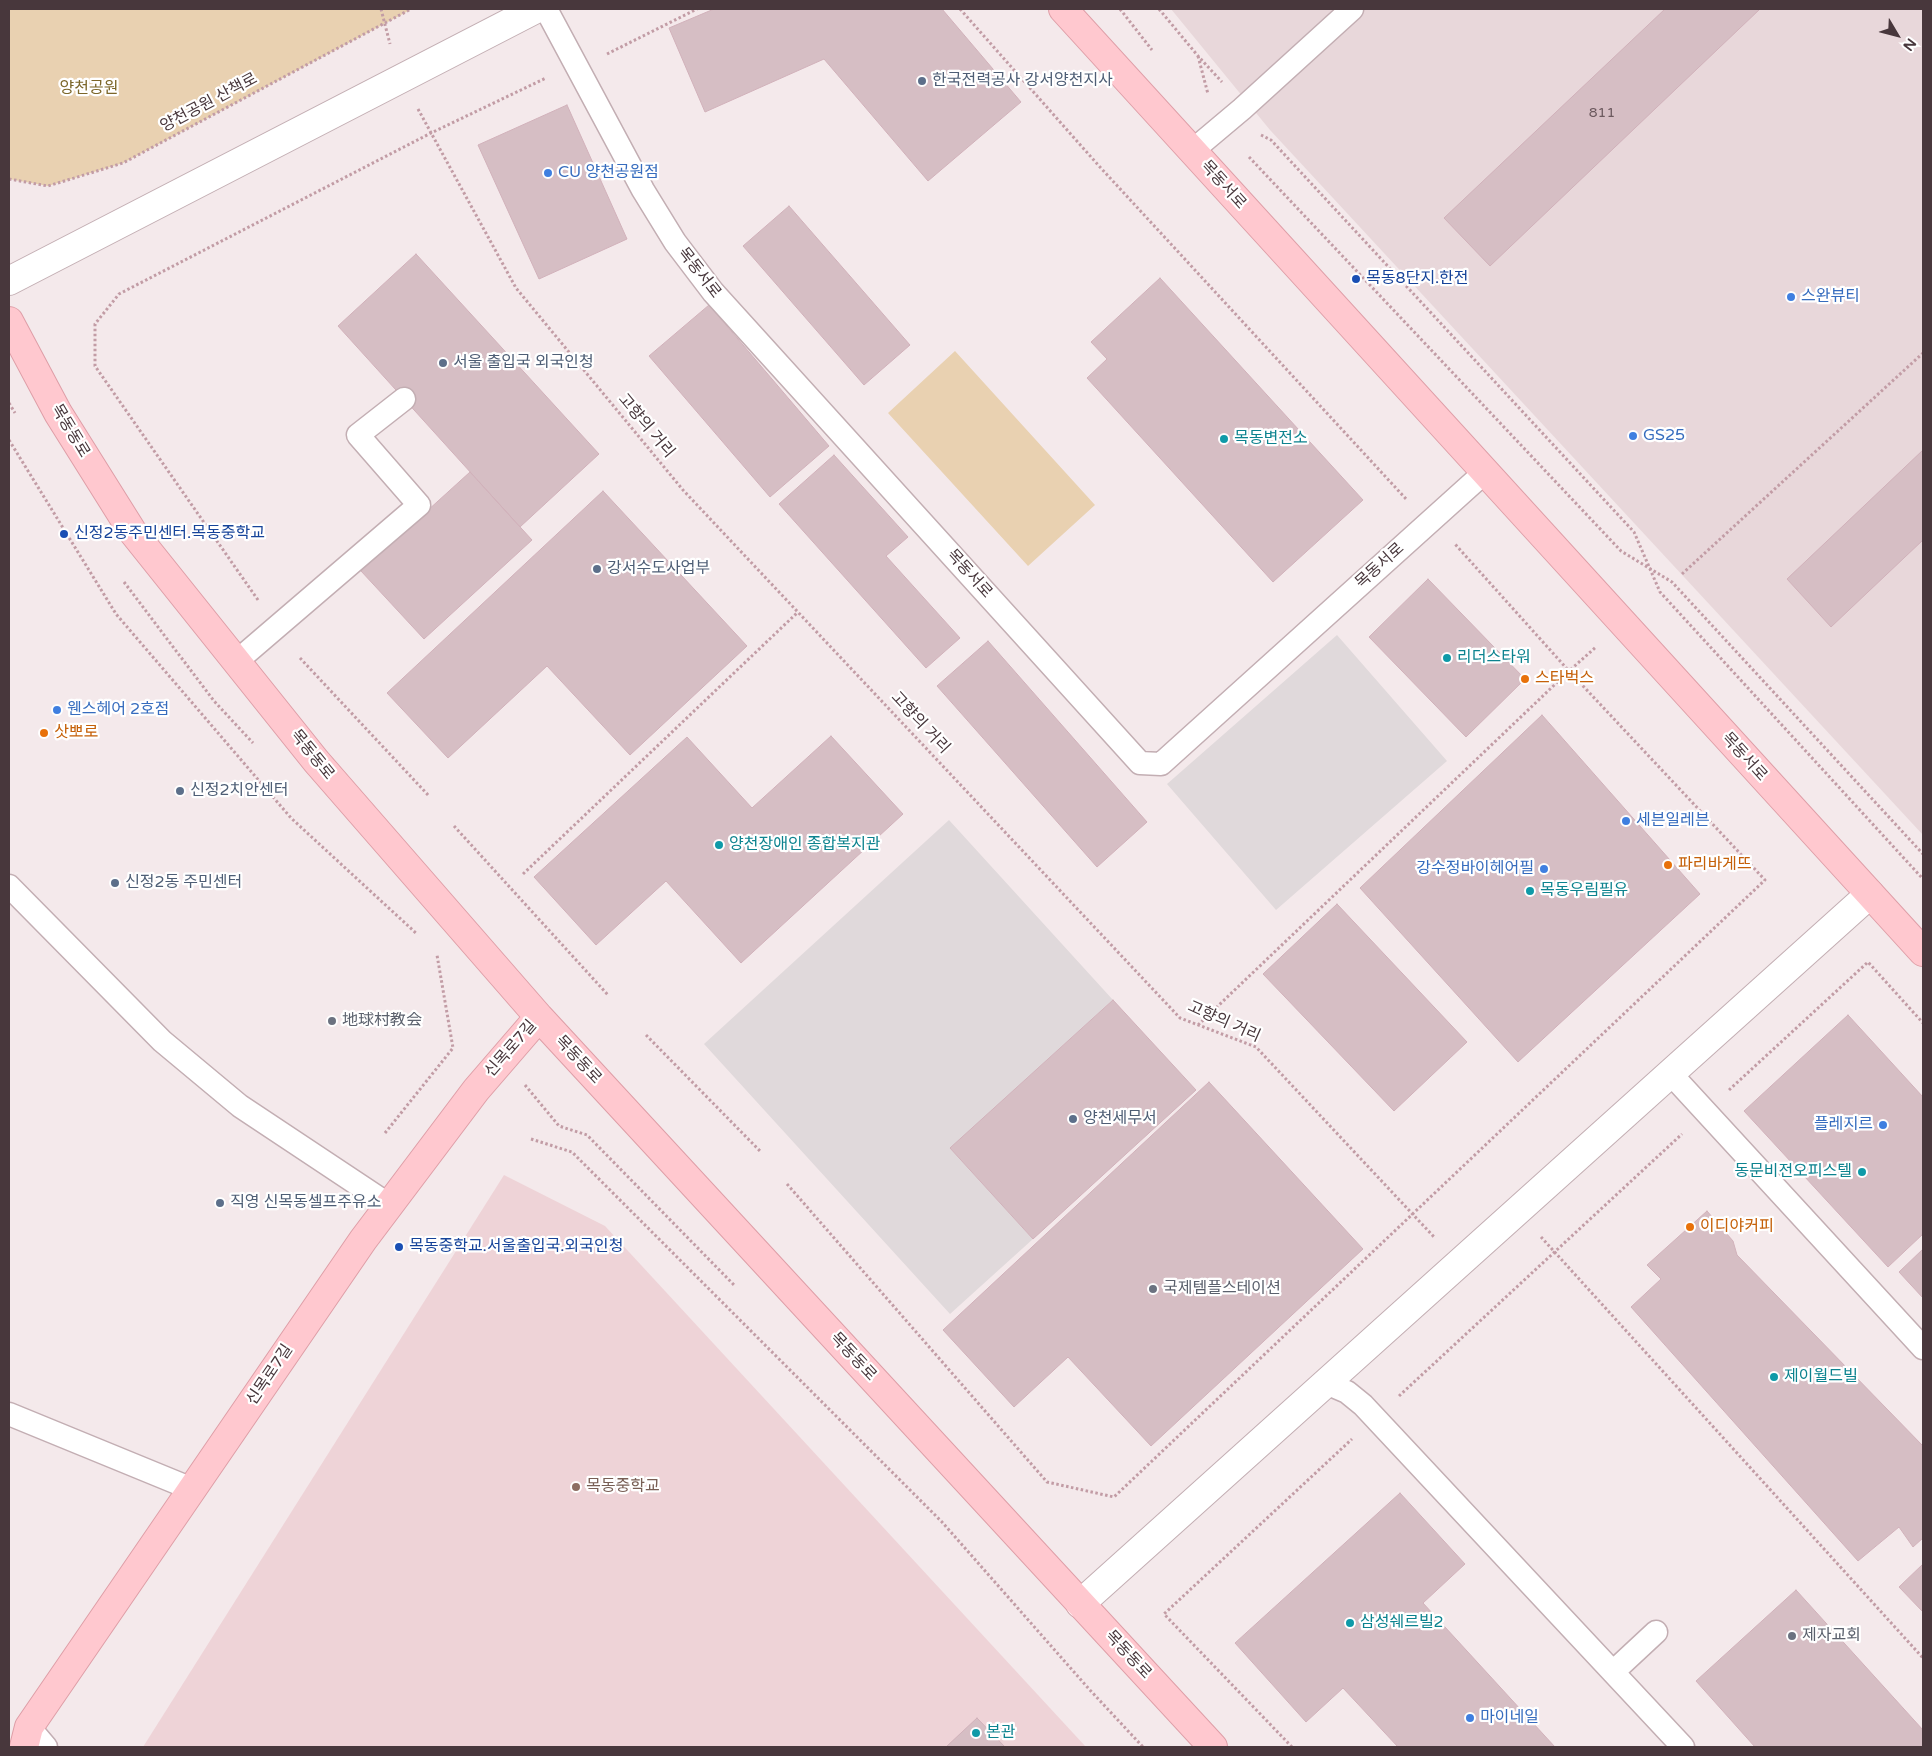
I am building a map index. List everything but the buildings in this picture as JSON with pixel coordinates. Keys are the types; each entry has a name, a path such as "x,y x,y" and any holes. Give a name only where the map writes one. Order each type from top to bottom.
{"main road":[{"name":"목동서로","path":"1063,9 1923,952"},
{"name":"목동동로","path":"9,321 58,413 132,531 316,761 539,1017 1213,1747"},
{"name":"신목로7길","path":"28,1742 192,1489 363,1240 476,1090 539,1017"}],"street":[{"path":"9,281 536,9"},
{"path":"1080,1604 1870,894"}],"lane":[{"name":"목동서로","path":"546,9 643,190 675,242 713,292 1140,763 1161,764 1484,472"},
{"path":"1192,151 1233,117 1352,9"},
{"path":"237,661 419,505 358,435 404,399"},
{"path":"9,886 162,1041 233,1100 389,1205"},
{"path":"1670,1074 1923,1348"},
{"path":"1326,1383 1347,1392 1363,1404 1683,1747"},
{"path":"9,1414 192,1489"},
{"path":"1613,1672 1656,1632"}],"path":[{"name":"양천공원 산책로","path":"9,179 48,186 123,163 411,9"},
{"path":"600,58 698,9"},
{"path":"960,9 1099,166 1407,500"},
{"path":"1120,9 1156,56"},
{"path":"1159,9 1198,56 1233,117 1248,155 1621,551 1672,582 1923,854"},
{"path":"1198,56 1210,107 1233,117 1271,140 1634,532 1660,592 1923,879"},
{"path":"261,605 95,366 95,324 118,294 431,133 547,78"},
{"name":"고향의 거리","path":"431,133 516,288 683,490 1180,1018 1256,1047 1459,1263"},
{"path":"1682,574 1923,353"},
{"path":"9,440 116,614 291,818 422,939"},
{"path":"787,1184 1047,1482 1114,1497 1765,880 1569,671 1450,538"},
{"path":"523,874 798,612"},
{"path":"1198,1025 1569,671 1624,624"},
{"path":"300,658 429,796"},
{"path":"454,826 608,995"},
{"path":"385,1133 454,1048 437,952"},
{"path":"1292,1747 1164,1614 1868,962 1923,1023"},
{"path":"646,1035 761,1152"},
{"path":"531,1139 572,1152 942,1522 1143,1747"},
{"path":"1517,1211 1923,1658"}],"shaded area":[{"path":"1171,9 1923,9 1923,835 1270,130"},
{"path":"1337,635 1447,761 1276,910 1167,784"},
{"path":"949,820 1113,1000 951,1148 1033,1239 950,1314 704,1044"},
{"name":"목동중학교","path":"504,1175 605,1226 1086,1747 143,1747"}],"green space":[{"name":"양천공원","path":"9,9 412,9 123,163 48,186 9,179"},
{"path":"955,351 1095,505 1028,566 888,413"}],"place":[{"name":"한국전력공사 강서양천지사","path":"922,81"},
{"name":"CU 양천공원점","path":"548,173"},
{"name":"목동8단지.한전","path":"1356,279"},
{"name":"스완뷰티","path":"1791,297"},
{"name":"서울 출입국 외국인청","path":"443,363"},
{"name":"GS25","path":"1633,436"},
{"name":"목동변전소","path":"1224,439"},
{"name":"신정2동주민센터.목동중학교","path":"64,534"},
{"name":"강서수도사업부","path":"597,569"},
{"name":"리더스타워","path":"1447,658"},
{"name":"스타벅스","path":"1525,679"},
{"name":"웬스헤어 2호점","path":"57,710"},
{"name":"삿뽀로","path":"44,733"},
{"name":"신정2치안센터","path":"180,791"},
{"name":"세븐일레븐","path":"1626,821"},
{"name":"양천장애인 종합복지관","path":"719,845"},
{"name":"파리바게뜨","path":"1668,865"},
{"name":"강수정바이헤어필","path":"1544,869"},
{"name":"신정2동 주민센터","path":"115,883"},
{"name":"목동우림필유","path":"1530,891"},
{"name":"地球村教会","path":"332,1021"},
{"name":"양천세무서","path":"1073,1119"},
{"name":"플레지르","path":"1883,1125"},
{"name":"동문비전오피스텔","path":"1862,1172"},
{"name":"직영 신목동셀프주유소","path":"220,1203"},
{"name":"이디야커피","path":"1690,1227"},
{"name":"목동중학교.서울출입국.외국인청","path":"399,1247"},
{"name":"국제템플스테이션","path":"1153,1289"},
{"name":"제이월드빌","path":"1774,1377"},
{"name":"목동중학교","path":"576,1487"},
{"name":"삼성쉐르빌2","path":"1350,1623"},
{"name":"제자교회","path":"1792,1636"},
{"name":"마이네일","path":"1470,1718"},
{"name":"본관","path":"976,1733"}]}
